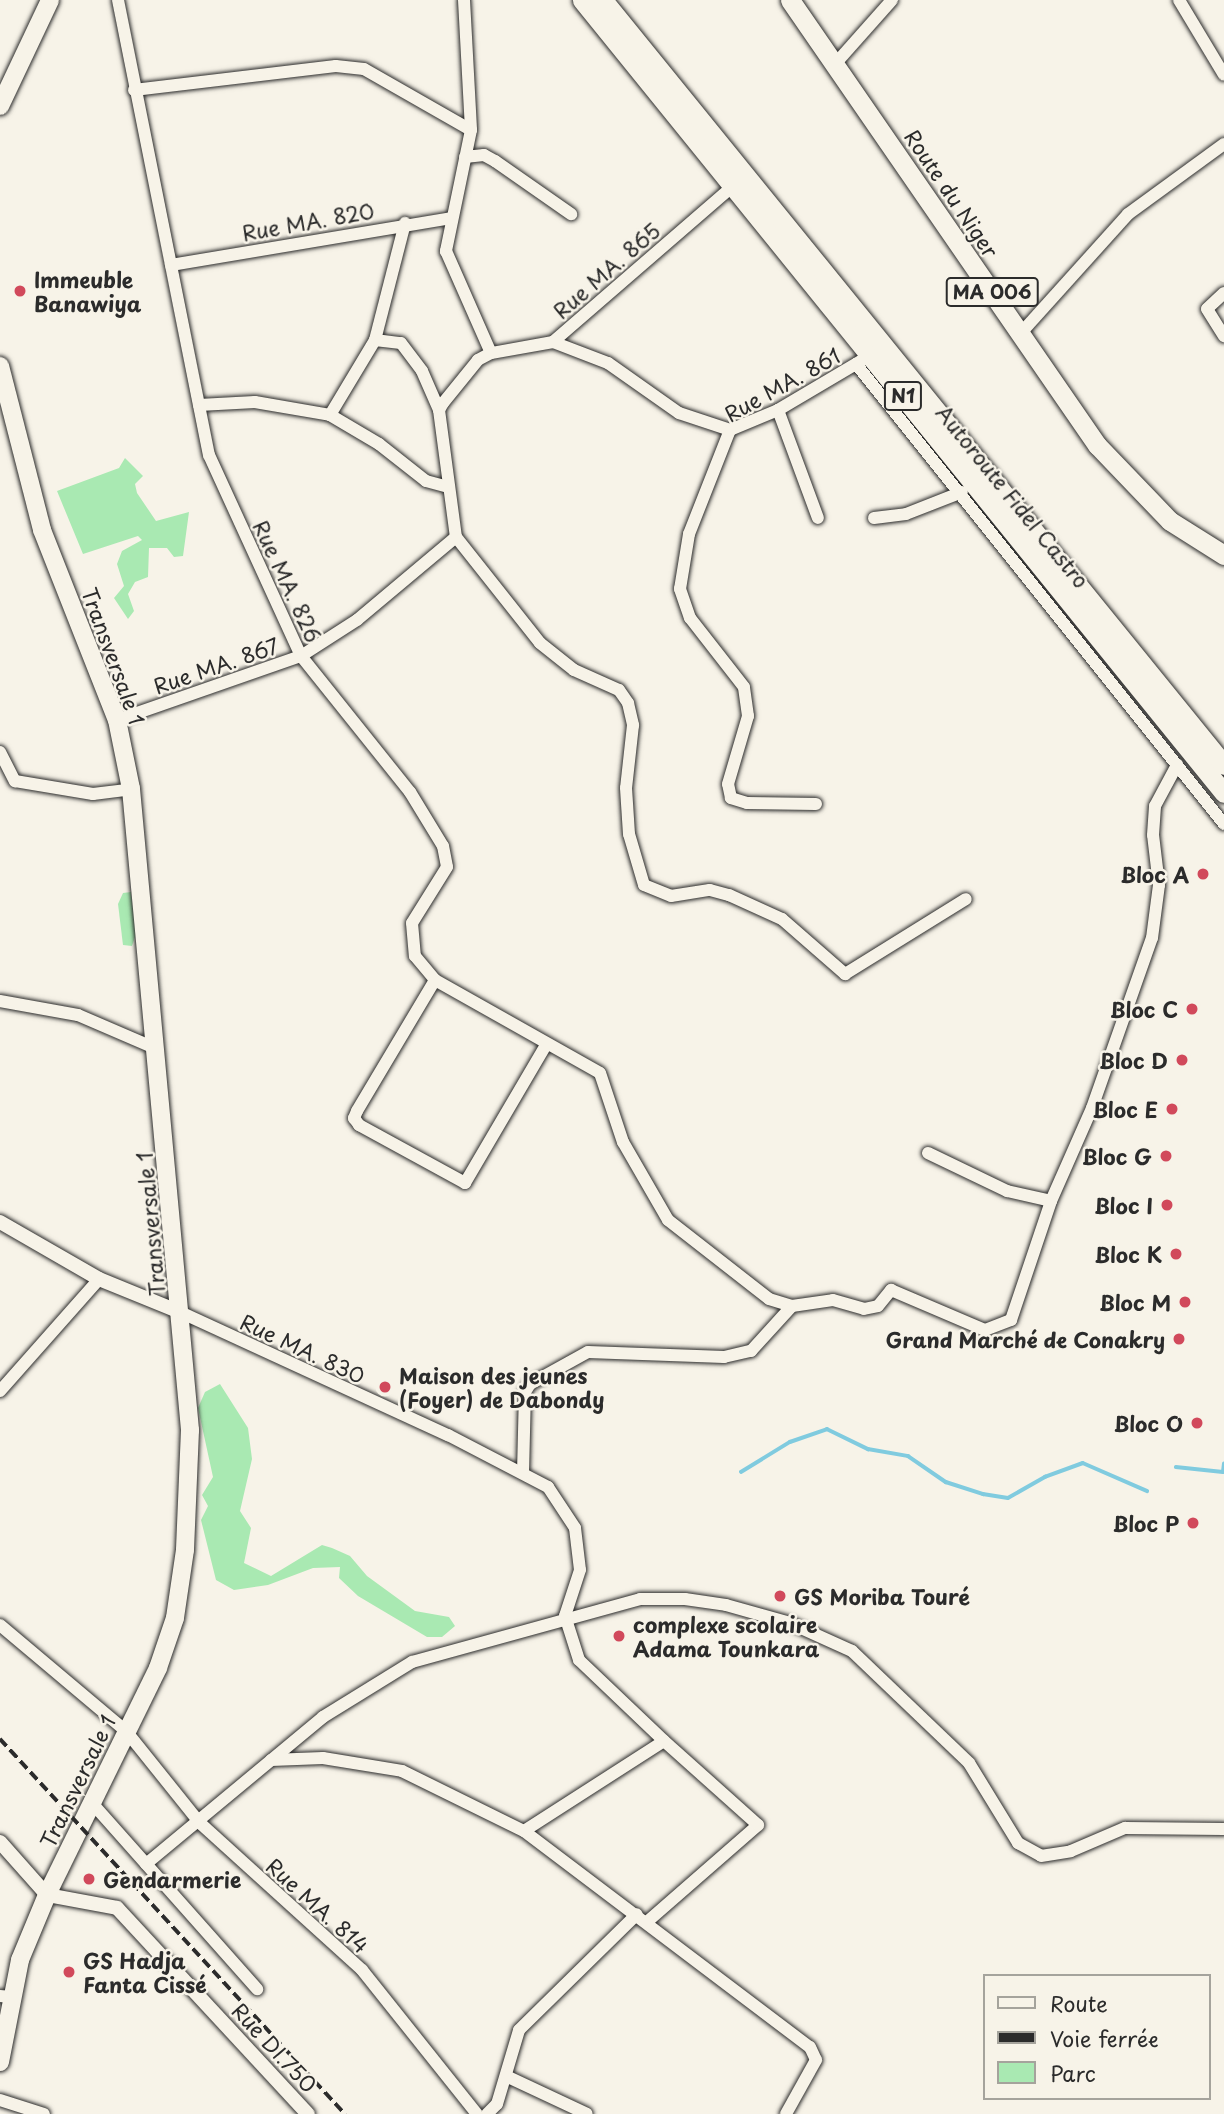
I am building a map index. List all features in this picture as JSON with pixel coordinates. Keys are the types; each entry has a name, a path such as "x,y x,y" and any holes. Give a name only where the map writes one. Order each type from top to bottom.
{"main road":[{"path":"0,106 50,0"},
{"name":"Autoroute Fidel Castro","path":"582,0 733,186 864,359 1224,793"},
{"name":"Autoroute Fidel Castro","path":"603,0 1224,765"},
{"name":"Route du Niger","path":"790,0 836,63 1075,416 1143,497 1170,521 1224,555"},
{"name":"Transversale 1","path":"0,366 42,530 117,720 131,789 190,1430 183,1564 171,1631 47,1895 5,1997 0,2062"}],"street":[{"name":"Rue MA. 826","path":"118,0 209,455 301,656 410,792 443,846 447,867 412,923 415,956 435,980 545,1045 600,1073 623,1143 668,1220 769,1299 792,1307"},
{"path":"439,410 478,360 491,353 446,251 471,130 464,0"},
{"path":"836,63 892,0"},
{"path":"1179,0 1224,75"},
{"path":"134,90 337,66 364,69 471,130"},
{"path":"1020,334 1128,214 1224,144"},
{"path":"465,157 484,155 571,214"},
{"name":"Rue MA. 865","path":"491,353 553,342 733,186"},
{"name":"Rue MA. 820","path":"172,265 405,223 451,218"},
{"path":"330,415 375,340 405,223"},
{"path":"1224,293 1206,309 1224,336"},
{"path":"375,340 401,343 422,371 439,410 456,537 540,643 574,670 619,690 628,703 633,725 626,788 629,834 644,885 671,896 710,890 729,895 782,919 845,974 966,899"},
{"path":"553,342 608,363 679,413 730,430"},
{"path":"864,359 962,492 1224,824"},
{"name":"Rue MA. 861","path":"816,804 747,803 731,798 728,785 748,716 744,687 690,618 680,589 689,534 730,430 778,410 864,359"},
{"path":"198,405 255,402 330,415 379,444 426,481 448,487"},
{"path":"778,410 817,518"},
{"path":"874,518 906,514 962,492"},
{"name":"Rue MA. 867","path":"117,720 301,656 357,620 456,537"},
{"path":"0,752 15,781 93,794 131,789"},
{"path":"523,1473 525,1392 530,1384 588,1352 724,1357 751,1351 792,1307 833,1300 864,1309 878,1306 891,1290 985,1330 998,1328 1011,1320 1051,1200 1092,1108 1152,938 1159,885 1153,835 1155,806 1177,765"},
{"path":"435,980 357,1111 354,1118 359,1125 465,1183 545,1045"},
{"path":"0,1001 78,1015 157,1049"},
{"path":"928,1153 1007,1191 1051,1200"},
{"path":"0,1222 99,1279 180,1312"},
{"path":"0,1391 99,1279"},
{"name":"Rue MA. 830","path":"180,1312 548,1487 575,1528 580,1570 565,1616"},
{"path":"146,1864 200,1823 323,1717 412,1662 565,1616 640,1599 685,1598 790,1623 852,1651 969,1763 1018,1843 1041,1856 1071,1851 1125,1828 1224,1829"},
{"path":"487,2114 497,2104 519,2030 643,1918 758,1825 579,1660 565,1616"},
{"name":"Rue MA. 814","path":"0,1625 126,1731 200,1823 362,1970 477,2114"},
{"path":"524,1831 664,1741"},
{"path":"271,1760 323,1758 402,1772 524,1831 643,1918 810,2047 816,2060 786,2114"},
{"path":"92,1802 257,1989"},
{"path":"0,1842 47,1895"},
{"name":"Rue DI.750","path":"47,1895 117,1908 308,2114"},
{"path":"506,2076 587,2114"},
{"path":"0,2100 44,2114"}],"green space":[{"path":"125,458 143,476 135,484 137,493 156,521 189,512 183,556 174,557 167,548 149,548 148,577 135,582 128,594 134,611 128,619 114,598 124,586 117,564 122,551 142,540 138,536 83,554 57,491 119,468"},
{"path":"131,892 136,934 132,946 123,945 118,904 123,893"},
{"path":"220,1384 248,1428 252,1459 240,1511 251,1528 244,1563 271,1576 322,1545 350,1556 367,1576 415,1611 449,1617 455,1626 442,1637 427,1637 358,1596 339,1578 340,1567 313,1568 268,1585 234,1590 216,1580 201,1520 208,1506 202,1495 213,1477 198,1408 205,1392"}],"waterway":[{"path":"741,1472 790,1442 827,1429 868,1449 908,1456 946,1482 983,1494 1008,1498 1045,1477 1083,1463 1147,1491"},
{"path":"1176,1467 1223,1472 1224,1464"}],"railway":[{"path":"0,1739 345,2114"}],"place":[{"name":"Immeuble Banawiya","path":"20,291"},
{"name":"Bloc A","path":"1203,874"},
{"name":"Bloc C","path":"1192,1009"},
{"name":"Bloc D","path":"1182,1060"},
{"name":"Bloc E","path":"1172,1109"},
{"name":"Bloc G","path":"1166,1156"},
{"name":"Bloc I","path":"1167,1205"},
{"name":"Bloc K","path":"1176,1254"},
{"name":"Bloc M","path":"1185,1302"},
{"name":"Grand Marché de Conakry","path":"1179,1339"},
{"name":"Maison des jeunes (Foyer) de Dabondy","path":"385,1387"},
{"name":"Bloc O","path":"1197,1423"},
{"name":"Bloc P","path":"1193,1523"},
{"name":"GS Moriba Touré","path":"780,1596"},
{"name":"complexe scolaire Adama Tounkara","path":"619,1636"},
{"name":"Gendarmerie","path":"89,1879"},
{"name":"GS Hadja Fanta Cissé","path":"69,1972"}]}
